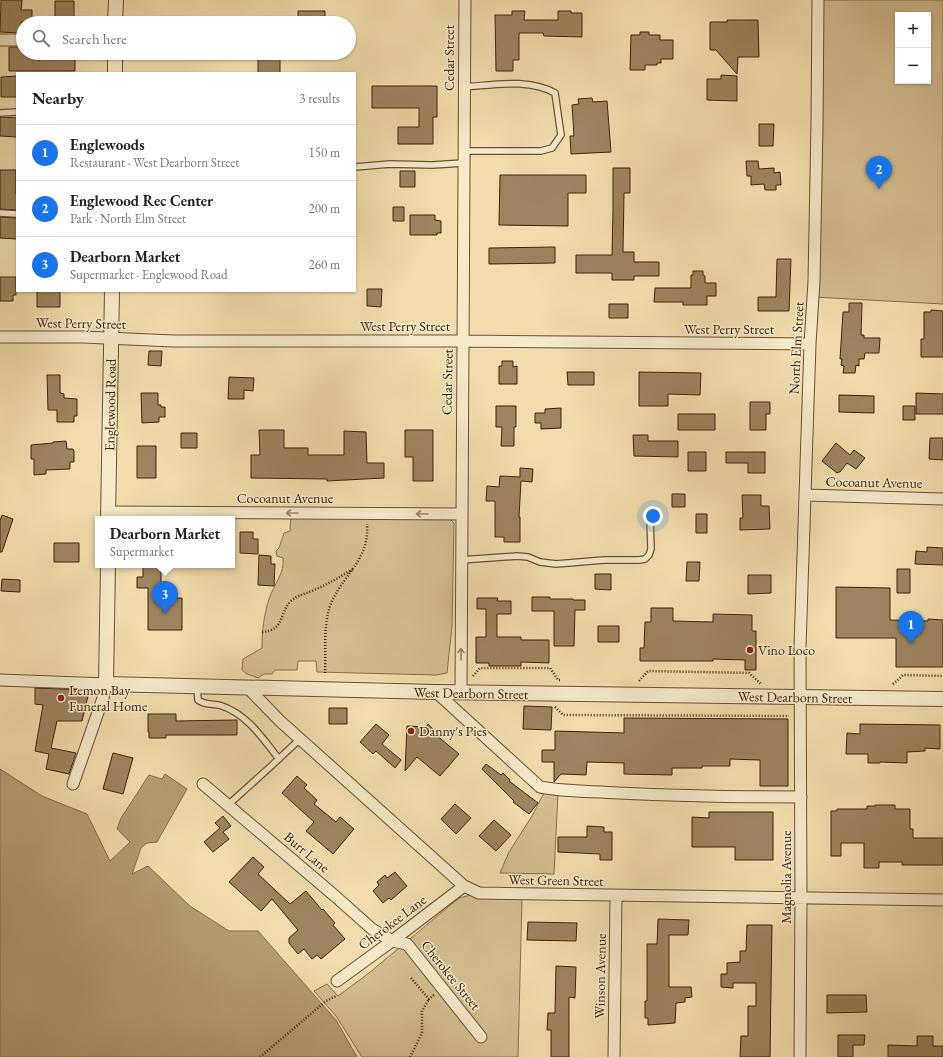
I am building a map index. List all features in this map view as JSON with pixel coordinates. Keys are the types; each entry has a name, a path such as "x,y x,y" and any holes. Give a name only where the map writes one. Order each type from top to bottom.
{"street":[{"path":"115,16 116,0"},
{"name":"Cedar Street","path":"460,686 465,0"},
{"name":"North Elm Street","path":"801,697 800,647 810,344 814,281 818,0"},
{"path":"0,40 16,40"},
{"path":"114,72 115,60"},
{"name":"Englewood Road","path":"108,515 112,292"},
{"name":"West Perry Street","path":"0,337 173,340 810,344"},
{"name":"Cocoanut Avenue","path":"805,495 943,499"},
{"name":"Cocoanut Avenue","path":"108,515 366,513 461,514"},
{"path":"73,784 103,698 106,684 108,568"},
{"name":"West Dearborn Street","path":"0,680 436,692 460,686 801,697 943,699"},
{"name":"West Green Street","path":"248,688 300,739 464,886 479,893 943,900"},
{"path":"436,692 540,787 560,791 655,796 801,797"},
{"name":"Magnolia Avenue","path":"800,1057 801,697"},
{"name":"Burr Lane","path":"203,784 372,929 392,942"},
{"name":"Cherokee Lane","path":"337,981 392,942 464,886"},
{"name":"Winson Avenue","path":"614,1057 616,896"},
{"name":"Cherokee Street","path":"392,942 407,944 481,1037"}],"lane":[{"path":"464,87 522,84 546,88 555,93 561,135 552,148 541,151 464,151"},
{"path":"0,113 16,112"},
{"path":"356,167 390,164 432,165 464,163"},
{"path":"0,213 16,214"},
{"path":"461,560 517,556 528,557 540,562 556,564 583,563 604,560 645,559 650,555 651,549 650,519"},
{"path":"197,686 198,700 203,704 222,706 248,720 279,759"},
{"path":"228,805 300,739"}],"path":[{"path":"325,673 326,627 330,607 337,592 355,568 367,542 368,527 366,513"},
{"path":"262,632 268,632 274,629 282,620 288,604 298,595 313,591 355,568"},
{"path":"460,686 471,678 480,668 550,668 558,680 566,680"},
{"path":"632,681 639,681 648,671 749,673 761,684 768,684"},
{"path":"886,684 894,684 903,675 943,676"},
{"path":"321,676 329,676"},
{"path":"411,978 429,999"},
{"path":"410,1057 422,1033 422,1011 429,999 443,988"},
{"path":"260,1057 326,1001 336,996"}],"shaded area":[{"path":"819,0 943,0 943,304 813,297"},
{"path":"291,515 450,519 454,523 452,626 447,673 436,675 317,672 316,661 298,661 297,670 275,670 272,674 264,674 258,678 247,674 242,670 243,659 262,648 262,635 267,605 281,574 283,563 283,558 277,556 276,551 279,548 284,533 290,531"},
{"path":"0,769 42,796 87,814 110,861 130,842 117,829 121,818 149,775 162,779 165,774 187,789 157,842 147,843 141,848 132,874 148,866 190,906 229,931 258,931 336,1020 357,1057 0,1057"},
{"path":"544,793 558,794 554,874 500,873 509,852 532,816"},
{"path":"471,895 522,898 518,1057 362,1057 336,1016 314,991 327,984 338,996 369,973 459,898"}],"building":[{"path":"1,0 22,0 21,10 32,10 32,16 16,16 16,33 0,32"},
{"path":"55,1 74,1 74,16 55,16"},
{"path":"298,11 325,11 325,16 298,16"},
{"path":"512,11 525,11 524,20 558,20 558,11 582,13 582,37 544,36 543,33 519,33 519,60 513,60 513,71 496,71 495,15 512,15"},
{"path":"727,20 758,20 759,57 738,57 737,74 716,50 710,50 710,22 727,22"},
{"path":"640,32 649,32 649,35 660,35 660,40 673,40 673,59 661,59 661,63 657,63 657,65 645,65 645,70 630,70 631,35 640,35"},
{"path":"9,47 16,47 16,60 75,60 75,71 9,71"},
{"path":"258,60 280,60 280,72 258,72"},
{"path":"721,75 737,76 737,101 707,100 707,79 721,79"},
{"path":"16,76 16,97 1,97 1,77"},
{"path":"372,86 437,86 437,117 433,117 433,144 398,144 398,127 419,127 419,108 372,108"},
{"path":"592,98 593,102 607,101 611,152 571,154 570,136 574,136 572,105 579,104 578,99"},
{"path":"0,117 16,118 16,137 0,136"},
{"path":"759,124 774,124 773,146 759,146"},
{"path":"746,161 758,161 759,169 774,168 774,173 780,172 781,185 776,185 776,190 765,190 764,184 751,185 751,176 747,176"},
{"path":"613,168 630,168 630,193 624,193 623,252 634,252 634,262 659,262 659,276 634,276 634,280 612,280 612,273 576,273 576,255 612,255"},
{"path":"0,170 16,170 16,210 0,209"},
{"path":"400,171 415,171 415,187 400,187"},
{"path":"500,175 586,175 586,193 568,193 568,226 499,225"},
{"path":"393,207 404,207 404,221 393,221"},
{"path":"410,215 435,215 435,220 441,221 441,233 437,233 437,235 410,235"},
{"path":"0,217 16,218 16,239 0,238"},
{"path":"555,247 555,263 489,264 489,248"},
{"path":"777,259 791,259 789,311 758,311 758,297 776,297"},
{"path":"693,271 703,271 705,283 716,283 716,296 707,296 707,305 683,305 683,302 654,302 655,288 691,288 691,275 693,275"},
{"path":"0,277 16,277 16,295 13,295 13,301 0,301"},
{"path":"367,289 382,289 381,307 367,306"},
{"path":"37,292 60,292 60,307 37,307"},
{"path":"849,303 862,303 861,335 864,335 864,338 880,338 879,353 865,353 864,359 859,359 859,366 856,365 855,373 843,373 844,366 841,365 842,359 840,359 843,312 849,312"},
{"path":"609,304 628,304 628,318 609,318"},
{"path":"931,310 943,311 943,357 921,357 921,339 924,339 924,312 931,312"},
{"path":"149,351 162,351 161,366 148,365"},
{"path":"502,361 513,361 513,367 517,366 517,384 499,384 499,366 502,366"},
{"path":"567,372 594,372 594,385 568,385"},
{"path":"639,372 701,373 700,395 668,394 668,406 639,406"},
{"path":"47,375 60,375 60,393 64,394 64,398 77,399 77,416 74,416 74,422 57,422 57,410 48,410"},
{"path":"229,377 254,378 253,391 244,390 244,399 228,399"},
{"path":"141,393 158,393 158,405 165,407 165,417 159,417 159,422 142,423"},
{"path":"916,393 943,394 943,414 916,414"},
{"path":"839,395 874,396 874,413 839,412"},
{"path":"750,402 770,402 770,414 766,414 766,430 750,430"},
{"path":"496,406 516,406 514,446 501,446 502,427 496,427"},
{"path":"903,406 915,406 915,420 903,420"},
{"path":"561,408 561,428 541,429 541,423 535,423 535,413 545,413 545,409"},
{"path":"678,414 715,414 715,430 678,430"},
{"path":"259,430 284,430 284,448 308,448 308,455 344,455 344,431 366,432 367,463 384,463 384,478 327,481 327,479 251,478 251,455 260,455"},
{"path":"405,430 433,430 433,481 413,481 413,457 405,457"},
{"path":"181,433 197,433 197,448 181,448"},
{"path":"633,435 648,435 648,441 678,441 678,457 634,456"},
{"path":"930,438 943,438 943,460 929,459"},
{"path":"66,441 67,449 73,449 74,451 74,462 70,462 70,469 46,470 46,474 34,475 34,459 31,459 31,445"},
{"path":"836,443 850,455 854,450 865,458 856,469 847,463 840,472 837,473 822,461"},
{"path":"137,446 156,446 156,478 137,478"},
{"path":"688,452 706,452 706,471 688,471"},
{"path":"726,452 765,452 765,473 748,473 748,463 726,463"},
{"path":"520,468 533,469 532,482 521,481 519,517 520,542 504,542 504,537 495,537 495,501 486,501 487,486 499,487 500,476 520,477"},
{"path":"672,494 685,494 685,507 672,507"},
{"path":"742,495 761,495 761,506 769,506 770,529 740,530 740,518 743,518"},
{"path":"696,514 707,514 707,533 696,533"},
{"path":"2,515 13,519 2,552 0,552 0,521"},
{"path":"240,532 253,532 253,539 258,539 258,554 240,553"},
{"path":"54,543 79,543 79,562 54,562"},
{"path":"927,547 943,548 943,565 915,564 916,551 927,552"},
{"path":"259,555 271,556 271,564 275,564 274,586 258,585"},
{"path":"687,562 700,562 699,581 686,581"},
{"path":"143,568 161,568 161,598 182,598 182,630 148,630 148,588 137,588 137,577 143,577"},
{"path":"897,569 910,569 910,593 897,593"},
{"path":"595,574 611,574 611,590 595,589"},
{"path":"748,575 771,575 771,593 748,594"},
{"path":"2,579 20,580 20,592 1,591"},
{"path":"836,587 890,588 890,620 943,620 943,667 896,667 896,638 836,638"},
{"path":"532,597 585,600 585,610 575,610 574,646 554,646 554,611 532,611"},
{"path":"477,598 498,598 497,601 511,601 511,614 497,614 497,637 521,637 521,640 549,640 549,663 521,662 521,666 489,666 489,663 476,663 476,637 486,637 486,609 477,609"},
{"path":"651,608 673,608 673,621 713,622 713,614 752,615 752,631 756,631 756,670 745,670 745,660 713,659 713,661 640,661 640,648 644,648 645,622 651,622"},
{"path":"598,626 619,626 619,642 598,642"},
{"path":"35,688 88,690 89,692 82,721 57,721 51,748 76,753 69,774 46,769 49,754 35,751 43,705 35,704"},
{"path":"524,706 552,707 551,730 523,729"},
{"path":"329,708 347,708 347,724 329,724"},
{"path":"148,714 176,714 176,721 237,720 237,735 166,735 166,738 149,738"},
{"path":"624,718 788,719 788,786 760,786 760,760 730,759 730,766 672,768 672,775 624,774 624,763 587,762 586,775 561,774 554,782 554,762 542,762 542,750 555,750 555,731 624,733"},
{"path":"376,724 389,735 382,744 401,760 395,768 376,751 373,754 360,742"},
{"path":"428,724 437,733 435,734 459,754 440,776 417,757 405,771 407,726 426,727"},
{"path":"860,724 940,725 940,749 925,748 925,751 907,752 907,763 868,763 868,754 846,754 847,733 860,734"},
{"path":"113,753 133,758 123,794 103,789"},
{"path":"486,764 501,775 503,773 510,780 509,781 538,803 529,814 513,802 514,801 482,769"},
{"path":"297,776 307,785 304,788 317,800 314,804 336,822 340,817 354,829 333,854 306,831 314,822 282,793"},
{"path":"455,804 471,818 456,834 441,819"},
{"path":"895,805 895,809 910,809 910,829 913,829 913,838 943,838 943,865 902,865 902,862 879,862 879,868 864,868 864,843 841,843 841,856 831,856 831,811 837,811 837,809 867,809 867,806"},
{"path":"709,812 773,812 773,860 735,860 735,847 692,847 692,817 709,818"},
{"path":"223,816 231,826 223,832 229,839 213,852 204,842 220,828 215,823"},
{"path":"494,820 511,835 496,851 479,836"},
{"path":"587,826 604,827 604,832 612,832 612,860 600,860 600,854 558,852 558,837 587,837"},
{"path":"253,857 264,867 258,874 290,904 306,891 335,923 333,925 345,939 321,959 317,955 312,959 304,949 298,954 289,943 289,938 298,930 272,899 261,911 229,882"},
{"path":"395,872 407,886 391,900 389,898 383,903 373,891 379,885 377,882 385,875 387,878"},
{"path":"658,919 689,920 688,935 669,935 669,987 691,987 692,997 685,998 685,1002 676,1003 675,1023 648,1025 648,1018 645,1018 645,1001 647,1001 647,944 657,944"},
{"path":"528,922 577,923 576,941 527,940"},
{"path":"747,925 772,925 770,1057 740,1057 741,1036 748,1036 748,1006 756,1006 756,983 733,983 733,988 721,987 721,974 727,974 727,963 740,962 740,951 746,951"},
{"path":"556,966 576,967 575,998 569,997 569,1057 551,1057 551,1030 547,1030 548,1013 555,1013"},
{"path":"827,995 866,995 867,1012 827,1013"},
{"path":"838,1035 865,1035 864,1045 853,1045 853,1057 838,1057"},
{"path":"917,1036 933,1036 933,1046 943,1046 943,1057 888,1057 888,1045 917,1046"}],"place":[{"name":"Englewood Rec Center","path":"879,189"},
{"name":"Dearborn Market","path":"165,614"},
{"name":"Englewoods","path":"911,644"},
{"name":"Vino Loco","path":"750,650"},
{"name":"Lemon Bay Funeral Home","path":"61,698"},
{"name":"Danny's Pies","path":"411,731"}]}
